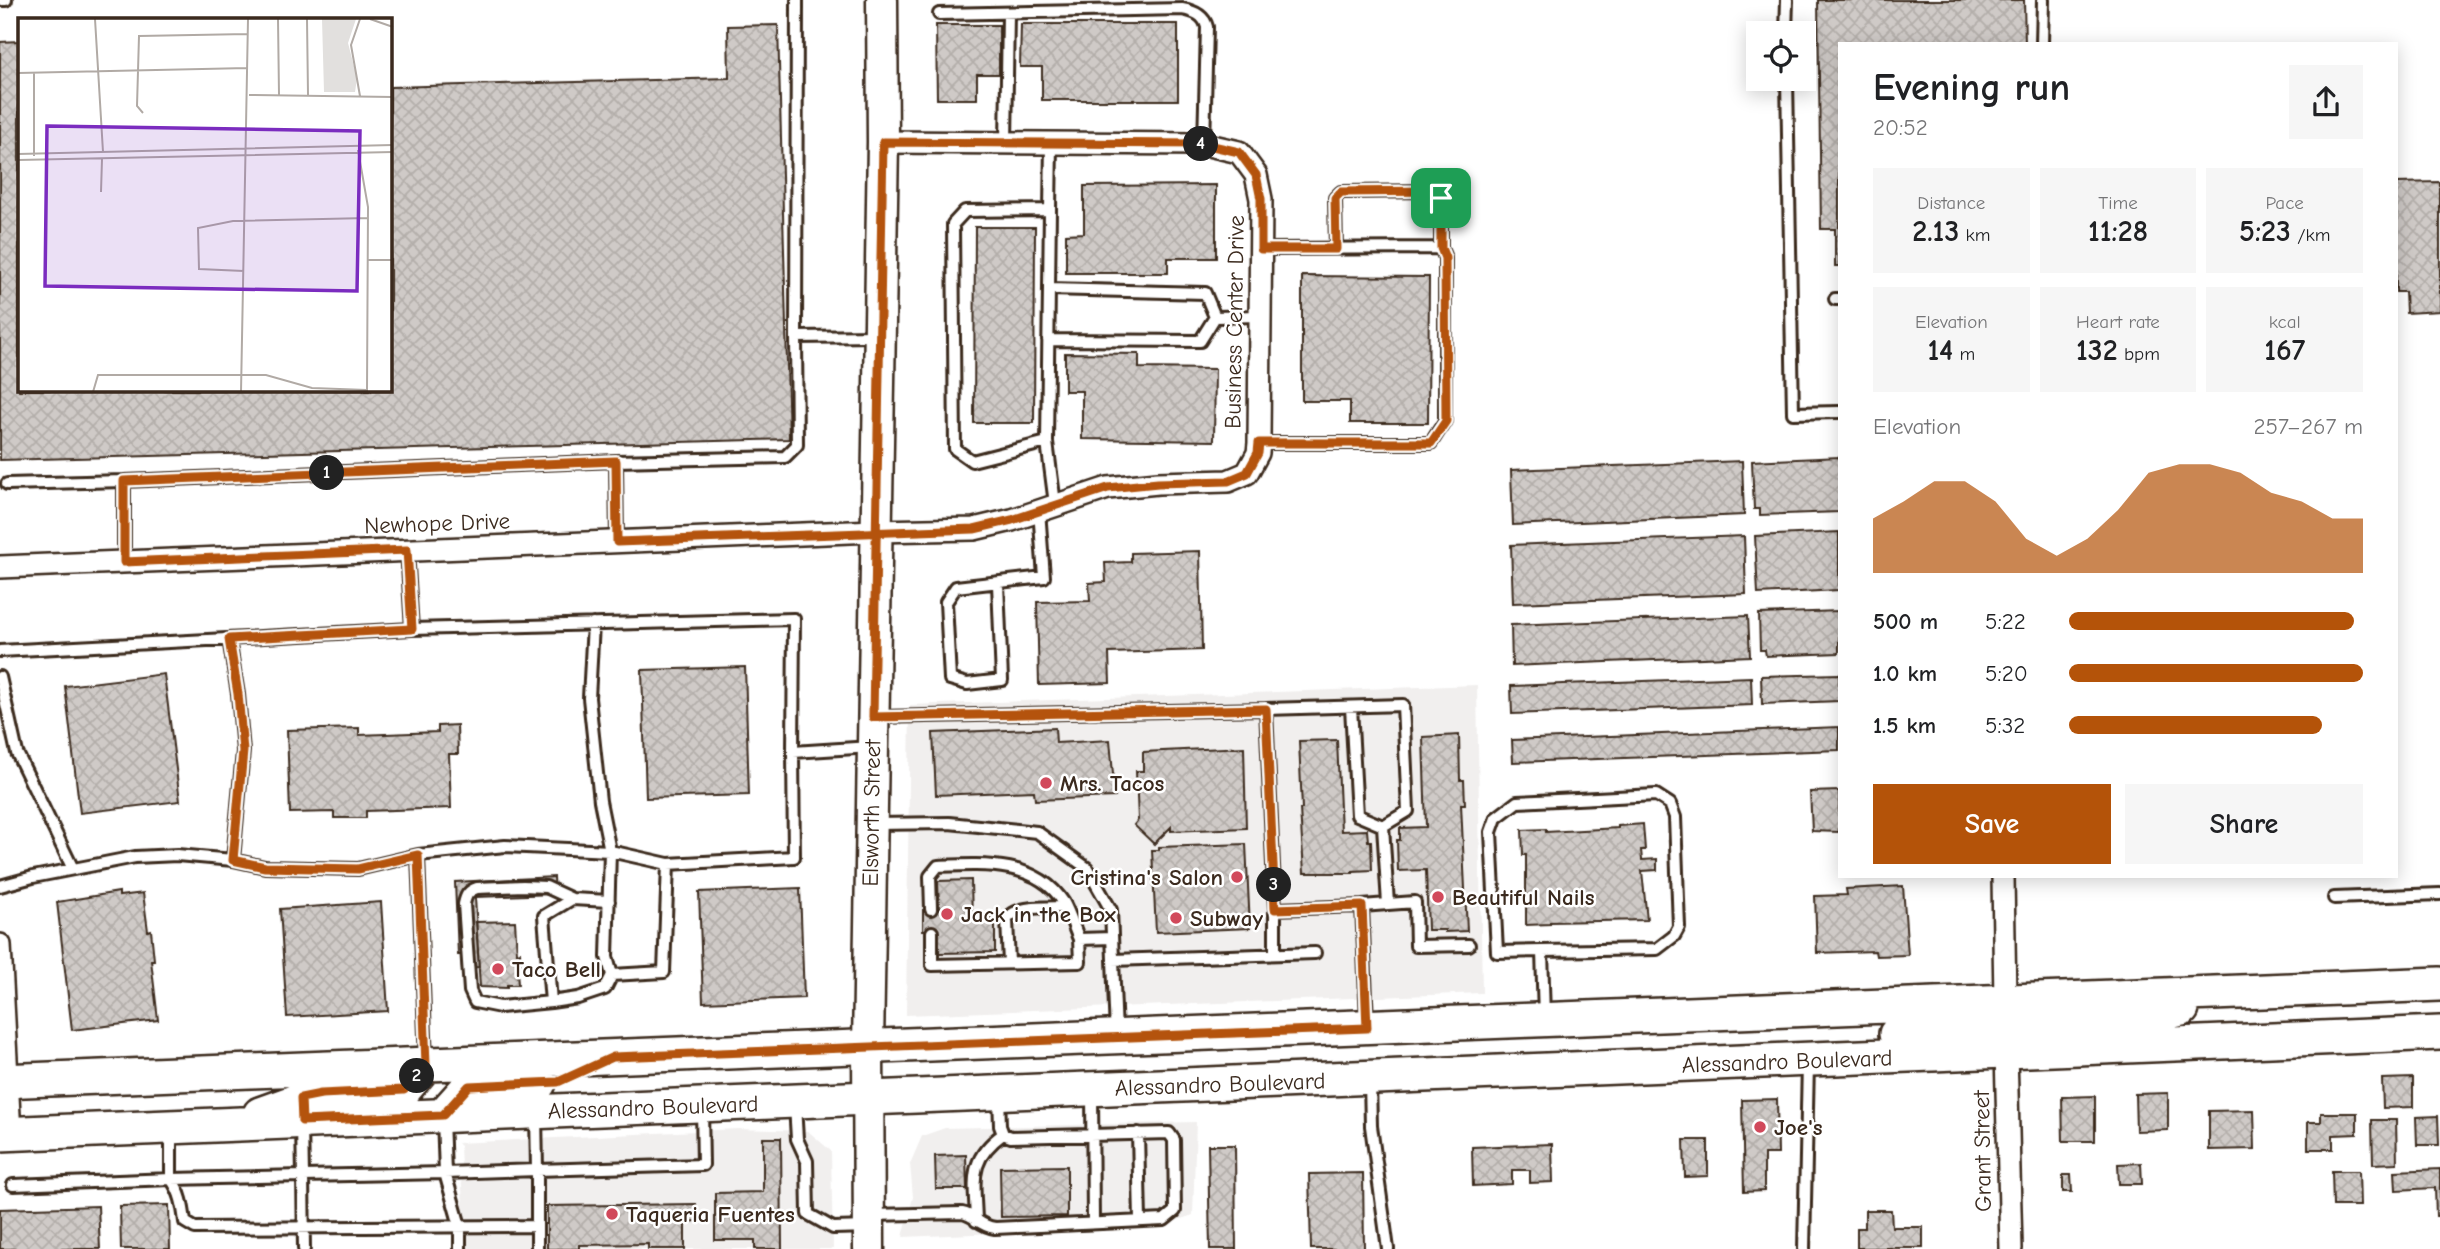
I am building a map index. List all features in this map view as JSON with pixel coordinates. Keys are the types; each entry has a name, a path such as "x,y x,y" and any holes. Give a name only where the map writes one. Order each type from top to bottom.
{"main road":[{"path":"4,1081 2440,984"},
{"path":"2006,1052 2013,1033 2030,1022 2135,1020 2254,991"},
{"path":"1746,1063 1799,1037 1976,1030 1998,1017 2006,1000"},
{"path":"1367,1028 1370,1078"},
{"name":"Alessandro Boulevard","path":"301,1110 443,1115 536,1112 2440,1033"},
{"path":"443,1115 469,1086 558,1082 613,1057"},
{"path":"5,1134 232,1125 301,1110 321,1094 404,1090 426,1065"}],"street":[{"name":"Elsworth Street","path":"869,1231 868,1047 883,0"},
{"name":"Business Center Drive","path":"875,531 974,529 1012,520 1108,488 1228,481 1247,473 1258,453 1259,443 1261,199 1256,175 1239,152 1204,144 883,142"},
{"name":"Newhope Drive","path":"0,567 875,531"},
{"path":"2003,878 2006,1000"},
{"path":"0,945 5,1134"},
{"name":"Grant Street","path":"2006,1052 2011,1249"}],"lane":[{"path":"0,0 6,0"},
{"path":"7,484 785,457 797,445 797,0"},
{"path":"1786,21 1787,0"},
{"path":"2042,42 2043,0"},
{"path":"939,14 1182,9 1194,11 1205,19 1207,27 1204,144"},
{"path":"1006,143 1008,13"},
{"path":"1787,91 1793,413 1838,412"},
{"path":"998,583 1002,680 967,684 950,679 946,602 956,587 1044,577 1051,143"},
{"path":"1259,443 1431,443 1446,421 1441,198 1436,191 1341,192 1335,198 1336,249"},
{"path":"1048,442 972,461 955,449 953,224 965,211 1050,210"},
{"path":"1261,249 1443,253"},
{"path":"1049,289 1205,293 1215,317"},
{"path":"1215,317 1260,316"},
{"path":"1048,340 1200,341 1215,317"},
{"path":"796,337 879,336"},
{"path":"616,461 617,542"},
{"path":"124,481 124,562"},
{"path":"407,550 412,629"},
{"path":"0,651 412,629 794,619 794,857 668,864 610,851 505,846 418,855 358,869 265,867 233,860 177,855 135,857 0,886"},
{"path":"593,624 589,698 600,801 610,851 609,901 607,957 612,975 605,989 578,998 500,1007 475,1002 470,991 464,904 470,890 546,887 572,899 609,901"},
{"path":"229,639 238,694 243,751 233,860"},
{"path":"0,677 17,753 73,869"},
{"path":"873,717 1403,705 1408,811 1383,826"},
{"path":"1351,707 1357,815 1383,826"},
{"path":"1266,709 1275,954"},
{"path":"793,752 872,747"},
{"path":"1656,795 1670,804 1675,817 1679,927 1674,936 1657,948 1542,951 1497,952 1491,832 1496,818 1517,802 1656,795"},
{"path":"871,824 949,823 1037,832 1087,868 1111,910 1116,1037"},
{"path":"1383,826 1388,904"},
{"path":"418,855 426,1065"},
{"path":"612,975 664,972 668,864"},
{"path":"931,909 930,876 938,866 976,864 1010,867 1040,879 1065,907 1079,939 1080,962 932,965 932,932"},
{"path":"2334,898 2440,894"},
{"path":"551,1002 544,916 572,899"},
{"path":"1275,909 1415,902 1416,946 1469,945"},
{"path":"1362,906 1367,1028"},
{"path":"1009,963 1009,916 1018,910 1065,907"},
{"path":"1079,939 1112,938"},
{"path":"1542,951 1544,1020"},
{"path":"1113,960 1315,953"},
{"path":"1804,1249 1808,1060"},
{"path":"1370,1078 1371,1126 1388,1249"},
{"path":"1092,1088 1093,1223"},
{"path":"999,1092 1000,1126 1003,1134"},
{"path":"794,1102 797,1139 807,1161 808,1214 833,1228 869,1231 962,1213 971,1215 976,1222 995,1228 1164,1220 1175,1211 1174,1140 1169,1133 1012,1137 1003,1134"},
{"path":"13,1185 703,1165 702,1105"},
{"path":"301,1110 304,1249"},
{"path":"536,1112 537,1249"},
{"path":"443,1115 445,1172 460,1226 460,1249"},
{"path":"170,1127 171,1179 177,1187 185,1222 195,1228 537,1226"},
{"path":"1138,1133 1140,1221"},
{"path":"976,1222 975,1176 979,1156 990,1143 1003,1134"}],"shaded area":[{"path":"1477,685 1482,993 906,1015 910,705"},
{"path":"1196,1122 1193,1215 1160,1226 903,1237 913,1197 910,1164 922,1136 945,1128"},
{"path":"737,1129 808,1131 831,1151 833,1249 465,1249 460,1146 457,1143"}],"building":[{"path":"1818,0 2024,0 2025,42 1838,42 1838,266 1835,266 1835,229 1821,229"},
{"path":"1021,24 1178,24 1178,100 1042,100 1042,67 1020,67"},
{"path":"778,25 789,439 0,460 0,42 18,41 18,392 392,392 392,87 729,78 728,26"},
{"path":"936,25 999,25 999,74 977,74 977,99 937,99"},
{"path":"2440,182 2440,311 2406,313 2405,292 2398,292 2398,183"},
{"path":"1216,185 1216,258 1168,258 1168,273 1066,273 1066,234 1084,233 1084,186"},
{"path":"975,227 1035,227 1034,423 974,423"},
{"path":"1302,276 1429,277 1428,423 1350,423 1350,401 1302,401"},
{"path":"1065,353 1139,354 1139,368 1215,369 1214,441 1082,439 1082,391 1065,391"},
{"path":"1838,457 1838,512 1760,515 1760,509 1754,509 1752,461"},
{"path":"1742,461 1744,515 1513,525 1511,470"},
{"path":"1838,532 1838,590 1758,594 1755,536"},
{"path":"1744,536 1746,594 1513,603 1511,545"},
{"path":"1200,551 1202,650 1109,653 1110,683 1039,685 1037,602 1090,601 1089,583 1106,582 1105,563 1131,562 1131,553"},
{"path":"1838,611 1838,653 1766,656 1765,650 1760,650 1759,614"},
{"path":"1748,616 1750,656 1512,666 1511,625"},
{"path":"745,667 749,795 646,798 642,670"},
{"path":"164,674 180,801 80,813 65,686"},
{"path":"1838,674 1838,701 1762,704 1761,676"},
{"path":"1751,677 1752,705 1512,714 1511,686"},
{"path":"457,725 458,754 449,754 451,808 366,811 366,818 334,818 334,812 290,813 287,730 359,728 359,735 438,732 438,726"},
{"path":"1838,727 1838,750 1513,762 1512,740"},
{"path":"1055,728 1056,743 1110,740 1115,797 1035,800 1034,791 936,795 933,733"},
{"path":"1459,735 1460,780 1464,780 1465,804 1461,804 1467,931 1445,932 1428,930 1426,870 1398,871 1397,840 1400,840 1400,828 1426,827 1423,737"},
{"path":"1337,740 1341,831 1367,830 1368,841 1371,841 1372,870 1353,873 1304,873 1299,741"},
{"path":"1244,747 1246,828 1171,831 1171,827 1154,844 1134,825 1138,820 1136,771 1143,771 1143,752"},
{"path":"1838,791 1838,832 1812,831 1810,792"},
{"path":"1643,824 1645,850 1641,850 1642,860 1657,859 1657,870 1642,871 1647,920 1526,925 1526,855 1523,855 1522,830 1546,829 1546,832"},
{"path":"1246,844 1250,928 1156,932 1152,850 1159,850 1159,847"},
{"path":"554,877 555,894 475,897 479,967 462,968 461,955 458,955 455,882"},
{"name":"Jack in the Box","path":"971,880 972,919 995,918 995,952 938,953 938,930 923,930 923,910 939,909 938,881"},
{"path":"1903,886 1908,955 1876,956 1875,951 1817,953 1815,896 1847,895 1846,889"},
{"path":"800,888 804,998 703,1002 699,892"},
{"path":"119,892 119,896 143,893 148,931 151,930 154,960 151,960 158,1020 72,1030 57,902"},
{"path":"381,902 388,1011 287,1017 280,909"},
{"path":"515,921 521,969 517,969 518,985 507,985 507,988 480,987 476,922"},
{"path":"2413,1078 2413,1107 2383,1108 2382,1079"},
{"path":"2168,1093 2168,1130 2136,1131 2135,1094"},
{"path":"2095,1096 2095,1141 2063,1141 2062,1097"},
{"name":"Joe's","path":"1777,1099 1778,1154 1764,1154 1764,1191 1744,1192 1742,1100"},
{"path":"2254,1110 2255,1149 2209,1150 2209,1111"},
{"path":"2321,1113 2357,1113 2357,1134 2333,1135 2333,1149 2308,1149 2308,1122 2321,1122"},
{"path":"2438,1116 2439,1145 2417,1145 2416,1117"},
{"path":"2372,1120 2396,1120 2397,1163 2373,1164"},
{"path":"763,1138 781,1138 782,1249 755,1249 755,1240 715,1240 715,1193 763,1192"},
{"path":"1684,1140 1708,1140 1708,1176 1685,1177"},
{"path":"1552,1144 1553,1182 1530,1183 1530,1170 1512,1170 1512,1184 1473,1186 1472,1147"},
{"path":"1208,1145 1235,1145 1236,1249 1210,1249"},
{"path":"966,1155 967,1189 936,1189 935,1156"},
{"path":"2141,1163 2142,1184 2119,1184 2118,1164"},
{"path":"1067,1166 1067,1216 1001,1217 1000,1167"},
{"path":"2440,1169 2440,1216 2436,1216 2435,1188 2396,1190 2395,1171"},
{"path":"2332,1171 2359,1171 2360,1206 2333,1206"},
{"path":"1363,1173 1364,1249 1311,1249 1309,1174"},
{"path":"2063,1175 2071,1175 2072,1192 2063,1192"},
{"path":"696,1204 697,1221 685,1222 685,1249 648,1249 648,1244 579,1245 579,1249 547,1249 547,1206"},
{"path":"169,1205 170,1249 121,1249 120,1206"},
{"path":"98,1206 100,1249 0,1249 0,1209"},
{"path":"1865,1210 1891,1210 1892,1227 1923,1227 1923,1248 1857,1248 1857,1228 1865,1228"}],"place":[{"name":"Mrs. Tacos","path":"1046,783"},
{"name":"Cristina's Salon","path":"1237,877"},
{"name":"Beautiful Nails","path":"1438,897"},
{"name":"Jack in the Box","path":"947,914"},
{"name":"Subway","path":"1176,918"},
{"name":"Taco Bell","path":"498,969"},
{"name":"Joe's","path":"1760,1127"},
{"name":"Taqueria Fuentes","path":"612,1214"}],"route":[{"path":"1441,198 1436,191 1341,192 1335,198 1336,249 1261,249 1261,199 1256,175 1239,152 1204,144 883,142 875,531 873,717 1266,709 1275,909 1362,906 1367,1028 613,1057 558,1082 469,1086 443,1115 302,1121 301,1098 321,1094 404,1090 426,1065 418,855 358,869 265,867 233,860 243,751 238,694 229,639 412,629 407,550 124,562 124,481 616,461 617,542 875,531 974,529 1012,520 1108,488 1228,481 1247,473 1258,453 1259,443 1431,443 1446,421 1445,258 1441,248 1441,198"}]}
